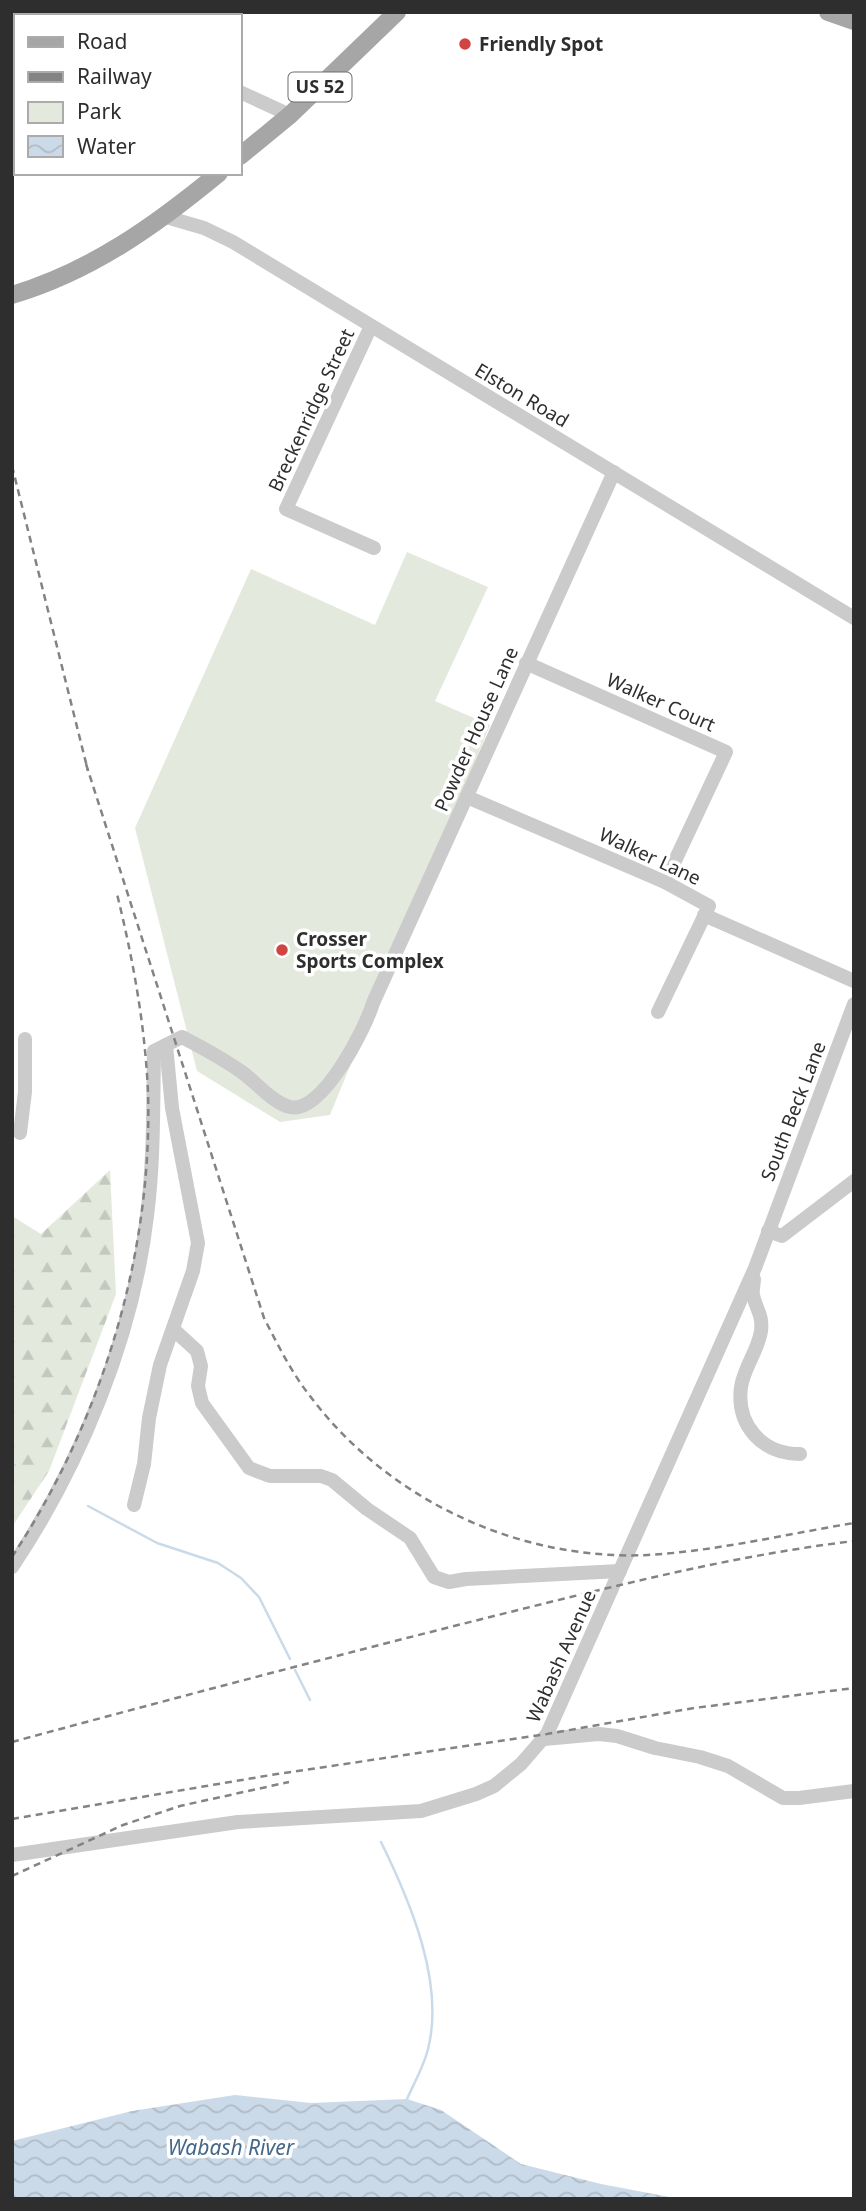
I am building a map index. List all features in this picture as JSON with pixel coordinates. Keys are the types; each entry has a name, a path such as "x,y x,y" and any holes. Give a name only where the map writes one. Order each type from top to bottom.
{"main road":[{"name":"US 52","path":"242,154 290,115 397,12"},
{"path":"828,12 854,21"},
{"path":"14,295 77,270 166,217 217,175"}],"street":[{"path":"242,93 290,115"},
{"name":"Elston Road","path":"166,217 204,228 233,242 854,618"},
{"name":"Breckenridge Street","path":"371,326 286,509 374,548"},
{"name":"Powder House Lane","path":"166,1045 182,1037 221,1058 287,1107 295,1108 310,1101 346,1061 368,1019 614,472"},
{"name":"Walker Court","path":"526,663 726,752 665,882"},
{"name":"Walker Lane","path":"467,797 665,882 709,905 658,1012"},
{"path":"704,915 854,981"},
{"name":"South Beck Lane","path":"768,1231 854,1004"},
{"path":"20,1133 19,1091 25,1039"},
{"path":"12,1567 50,1506 70,1467 112,1365 125,1321 147,1217 153,1145 154,1051 166,1045 172,1108 198,1242 193,1272 155,1383 144,1464 134,1505"},
{"path":"768,1231 782,1236 854,1181"},
{"name":"Wabash Avenue","path":"12,1855 238,1822 421,1811 494,1786 521,1764 544,1739 755,1268 768,1231"},
{"path":"755,1268 753,1295 761,1315 761,1332 741,1387 742,1410 759,1441 775,1450 800,1454"},
{"path":"173,1329 197,1351 201,1366 198,1386 202,1402 250,1468 270,1476 321,1476 332,1480 367,1509 410,1538 428,1570 440,1580 449,1582 621,1571"},
{"path":"544,1739 599,1734 617,1736 728,1766 783,1798 854,1791"}],"green space":[{"name":"Crosser Sports Complex","path":"407,552 488,587 435,701 490,725 330,1115 280,1122 197,1071 135,828 251,569 375,625"},
{"path":"110,1170 116,1294 49,1471 12,1527 12,1216 41,1234"}],"water":[{"name":"Wabash River","path":"235,2095 311,2103 407,2099 441,2110 521,2164 601,2184 680,2199 12,2199 12,2141 132,2111"}],"waterway":[{"path":"88,1506 157,1543 218,1563 241,1578 259,1597 290,1659"},
{"path":"295,1670 310,1700"},
{"path":"381,1842 403,1890 422,1943 432,1997 428,2049 407,2099"}],"railway":[{"path":"12,466 88,771"},
{"path":"86,764 264,1318 297,1377 342,1433 378,1466 417,1494 460,1517 505,1535 552,1547 600,1554 674,1553 854,1523"},
{"path":"12,1557 44,1505 72,1450 95,1394 131,1275 141,1214 147,1153 148,1092 137,992 117,894"},
{"path":"12,1742 370,1647 626,1584 762,1555 854,1541"},
{"path":"12,1819 694,1708 854,1688"},
{"path":"12,1876 123,1825 180,1806 289,1782"}],"place":[{"name":"Friendly Spot","path":"465,44"},
{"name":"Crosser Sports Complex","path":"282,950"}]}
